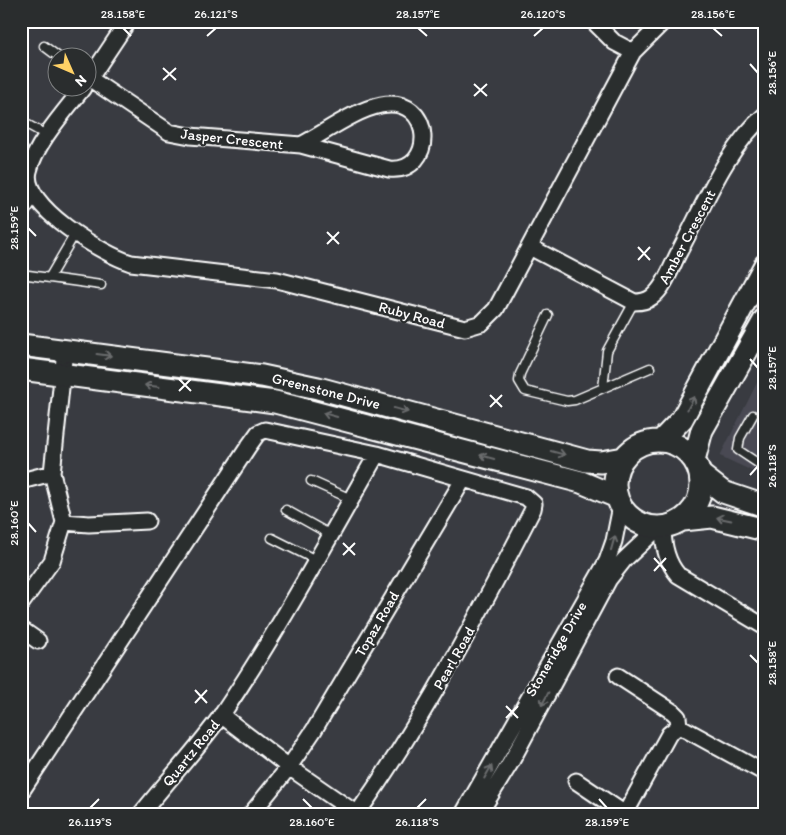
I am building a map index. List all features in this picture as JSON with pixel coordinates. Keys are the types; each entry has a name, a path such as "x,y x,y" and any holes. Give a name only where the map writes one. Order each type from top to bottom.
{"main road":[{"path":"661,441 682,419 765,264"},
{"path":"742,306 765,285"},
{"path":"683,520 693,510 699,497 697,467 702,430 765,318"},
{"name":"Greenstone Drive","path":"21,345 262,376 327,390 587,461 602,462 624,458"},
{"name":"Greenstone Drive","path":"21,369 207,392 312,410 581,482 619,501"},
{"path":"765,506 723,492 678,446 661,441 641,445 624,458 616,479 619,501 639,523 661,527 683,520 712,517 765,530"}],"street":[{"path":"98,65 128,21"},
{"path":"593,21 614,42 633,52"},
{"name":"Ruby Road","path":"48,136 32,163 28,176 30,188 35,198 51,213 109,255 131,263 277,280 465,328 482,323 490,318 530,247 633,52 664,21"},
{"name":"Jasper Crescent","path":"98,88 169,132 198,137 301,146 399,170 407,168 420,153 423,131 420,121 413,112 398,105 383,104 365,110 301,146"},
{"path":"48,136 75,98"},
{"name":"Amber Crescent","path":"634,302 643,302 652,297 660,288 730,155 748,130 765,115"},
{"path":"530,247 634,302"},
{"path":"21,604 52,561 64,522 52,473 65,350"},
{"path":"21,792 258,433 272,431 377,454 463,480"},
{"path":"357,814 289,767 221,715 269,642 377,454"},
{"path":"21,481 52,473"},
{"name":"Pearl Road","path":"357,814 402,747 452,665 534,509 532,500 526,497 463,480"},
{"name":"Topaz Road","path":"251,814 289,767 314,730 463,480"},
{"name":"Stoneridge Drive","path":"463,814 607,560 614,541 619,501"},
{"path":"64,522 147,521"},
{"path":"661,527 663,543 671,566 678,575 765,628"},
{"name":"Stoneridge Drive","path":"479,814 511,762 609,579 624,560 661,527"},
{"path":"21,629 38,642"},
{"path":"618,676 673,712 678,717 679,726"},
{"name":"Quartz Road","path":"141,814 221,715"},
{"path":"679,726 765,772"},
{"path":"576,781 625,814 669,734 679,726"}],"lane":[{"path":"44,46 48,49"},
{"path":"21,121 48,136"},
{"path":"21,218 35,198"},
{"path":"49,278 76,232"},
{"path":"21,274 101,285"},
{"path":"603,388 607,351 634,302"},
{"path":"548,315 520,374 521,386 525,391 568,401 584,397 650,368"},
{"path":"752,415 740,438 738,450 765,468"},
{"path":"311,481 351,499"},
{"path":"286,510 331,535"},
{"path":"272,538 316,560"}],"shaded area":[{"path":"765,367 765,477 720,456"}]}
